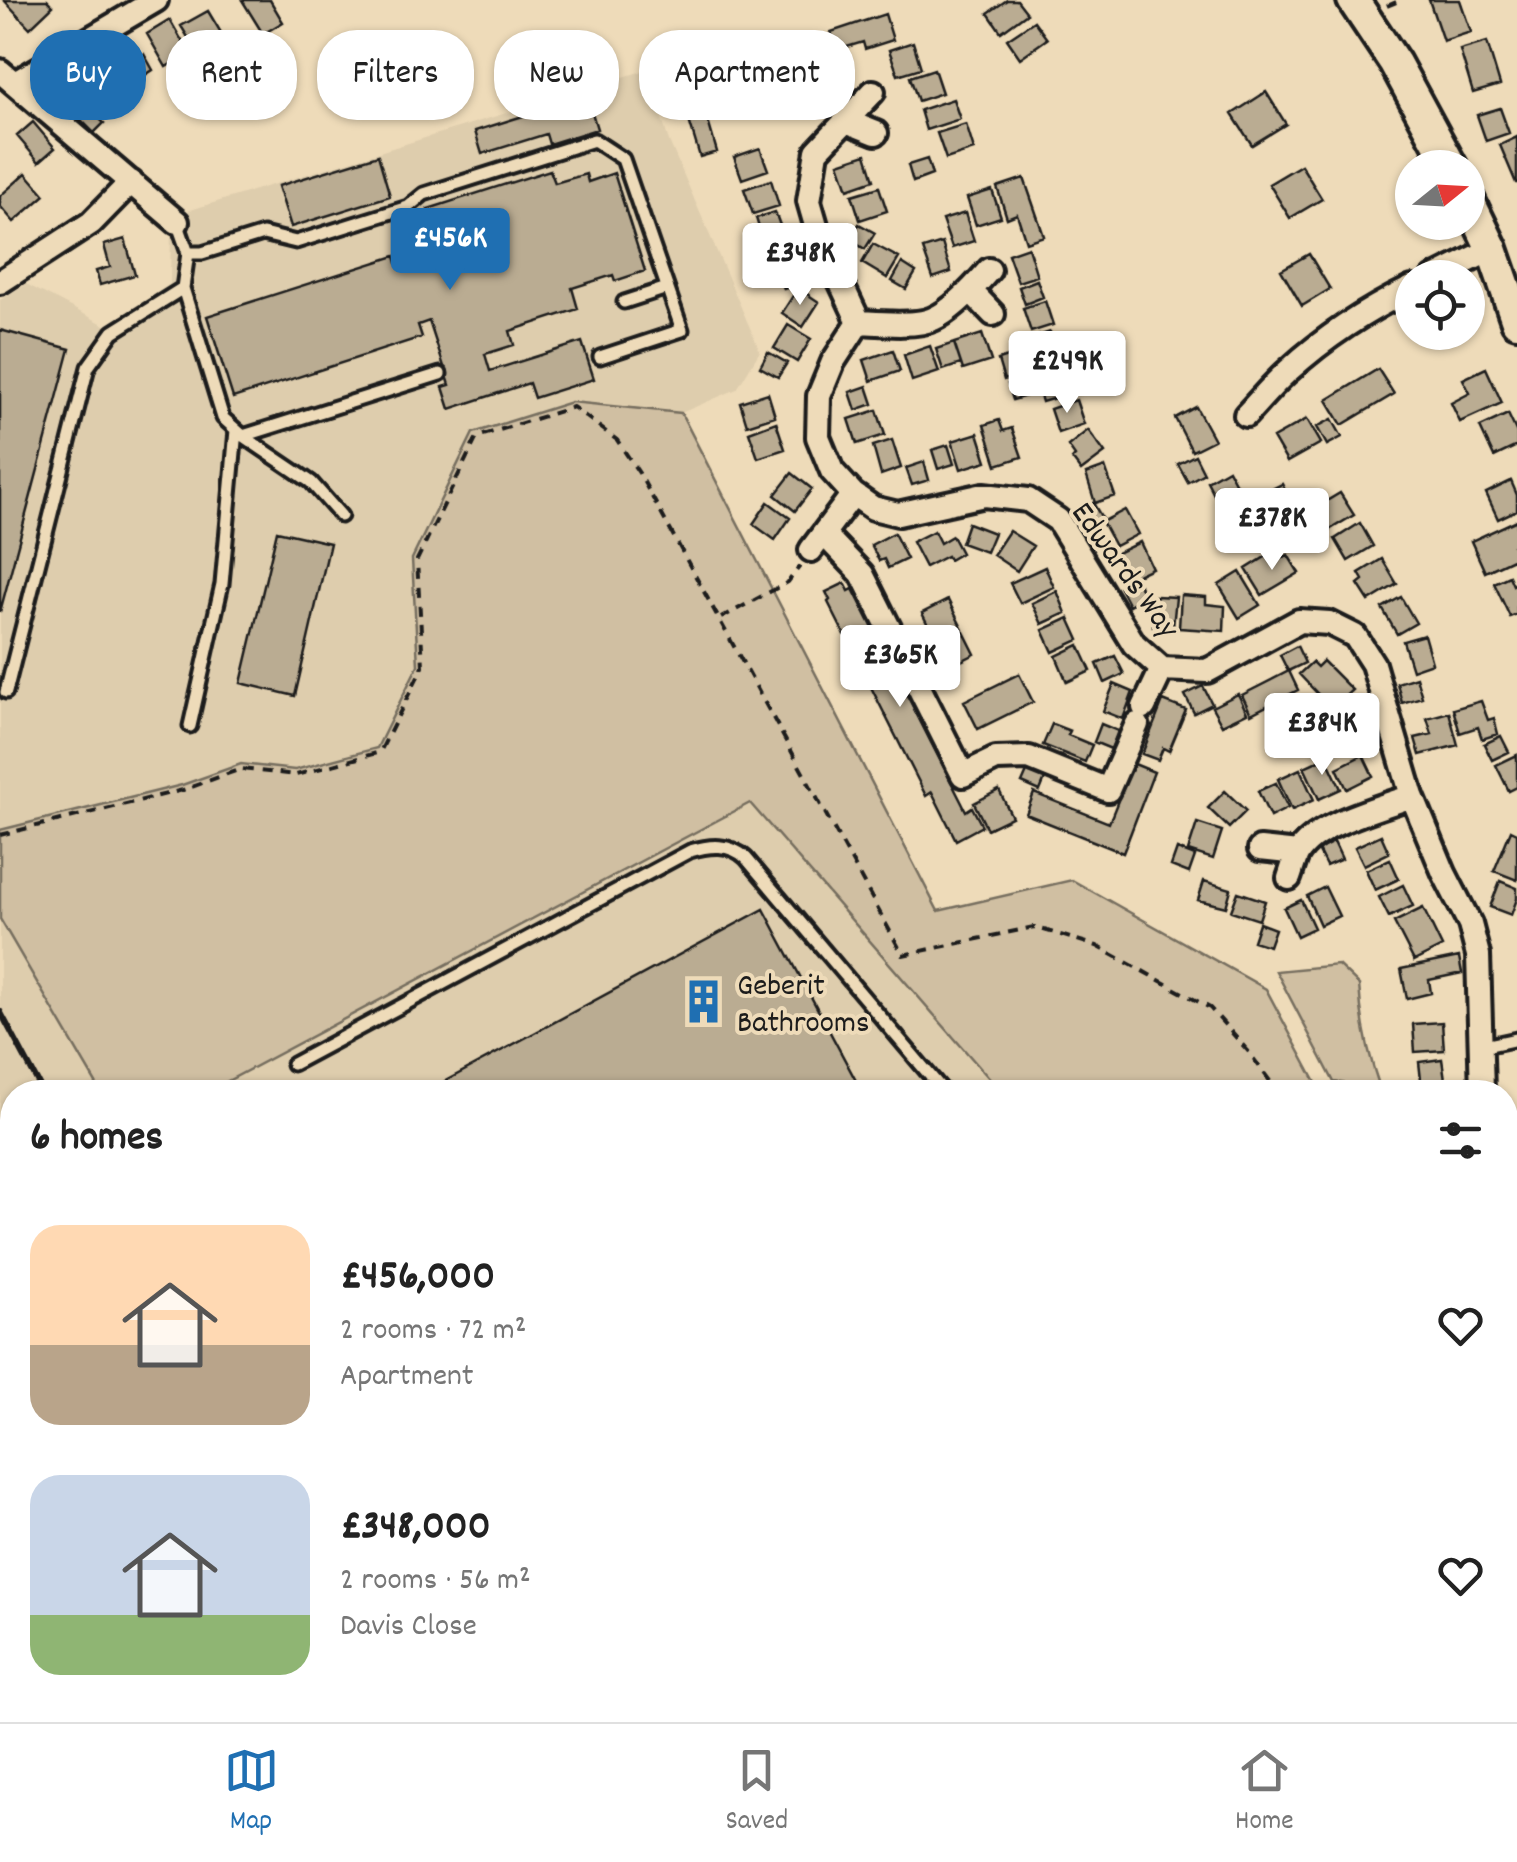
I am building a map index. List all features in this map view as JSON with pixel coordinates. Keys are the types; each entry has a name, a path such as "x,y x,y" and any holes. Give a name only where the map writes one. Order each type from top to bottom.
{"main road":[{"path":"1353,0 1442,150"},
{"path":"1485,234 1517,321"}],"street":[{"path":"156,0 7,77 178,222"},
{"path":"859,322 819,236 809,200 809,146 846,121 873,92"},
{"path":"846,121 876,133"},
{"path":"0,282 91,223 130,182"},
{"path":"1470,260 1492,249"},
{"path":"859,322 932,320 971,291 989,270"},
{"path":"971,291 994,314"},
{"path":"1246,415 1317,346 1395,296"},
{"path":"859,322 833,362 820,396 818,437 832,471 853,494 817,542 862,574 963,775 996,759 1029,758 1108,790 1162,669"},
{"name":"Edwards Way","path":"853,494 874,508 898,514 984,496 1028,500 1058,520 1134,644 1162,669 1207,671 1299,621 1329,623 1355,636 1373,664 1412,796 1470,924 1478,956 1481,1080"},
{"path":"1290,878 1298,854 1326,828 1412,796"},
{"path":"1260,849 1298,854"}],"lane":[{"path":"188,253 202,253 264,234 296,242 408,207 424,194 594,140 623,159 682,330 600,357"},
{"path":"178,222 188,253 183,288 223,418 310,482 342,516"},
{"path":"6,692 88,368 113,332 183,288"},
{"path":"624,302 667,288"},
{"path":"239,433 440,374"},
{"path":"190,726 222,584 239,433"},
{"path":"292,1064 690,851 718,846 739,851 746,858 934,1080"},
{"path":"1480,1048 1517,1039"}],"path":[{"path":"0,835 183,790 241,769 296,775 380,752 424,666 417,560 476,437 573,407 617,440 640,472 903,956 1034,927 1097,946 1210,1008 1269,1080"},
{"path":"719,619 788,582 817,542"}],"shaded area":[{"path":"639,72 639,120 662,120 760,351 737,389 681,413 571,402 412,559 418,665 377,748 295,770 240,764 182,785 0,830 0,300 26,284 107,326 170,284 171,231 184,212 494,117 494,120 619,120 619,78"},
{"path":"571,402 681,413 938,911 1072,880 1266,989 1315,1080 991,1080 750,803 230,1080 94,1080 0,919 0,830 182,785 241,764 295,770 377,748 418,665 412,559 473,433"},
{"path":"750,802 989,1080 229,1080"},
{"path":"0,919 94,1080 0,1080"},
{"path":"1338,965 1359,985 1361,1012 1377,1080 1333,1080 1276,971"}],"building":[{"path":"4,0 47,0 53,6 30,28"},
{"path":"242,0 270,0 283,22 270,30 261,30"},
{"path":"1007,0 1017,0 1027,13 1001,32 988,13"},
{"path":"1429,0 1460,0 1471,32 1443,41"},
{"path":"208,11 219,30 183,30 181,26"},
{"path":"885,14 893,40 865,49 863,42 855,44 855,30 837,30"},
{"path":"170,20 176,30 166,30 166,67 147,34"},
{"path":"1034,21 1047,39 1020,58 1007,39"},
{"path":"913,42 921,68 898,75 889,50"},
{"path":"1487,42 1500,85 1473,93 1460,50"},
{"path":"934,69 942,93 918,101 910,77"},
{"path":"1266,92 1286,124 1252,145 1232,114"},
{"path":"953,99 960,119 926,130 920,110"},
{"path":"1500,108 1509,133 1486,141 1477,115"},
{"path":"81,120 104,123 94,133"},
{"path":"510,120 594,120 597,129 549,144 546,134 482,154 475,131"},
{"path":"689,120 711,120 717,152 700,157"},
{"path":"33,122 55,148 39,162 17,136"},
{"path":"966,124 974,150 946,159 937,133"},
{"path":"1517,137 1517,183 1516,183 1500,145"},
{"path":"760,148 768,170 742,179 734,157"},
{"path":"866,154 874,180 848,189 839,163"},
{"path":"378,155 390,196 291,227 278,186"},
{"path":"927,159 932,175 913,182 908,165"},
{"path":"1301,165 1322,199 1290,218 1269,184"},
{"path":"550,170 555,183 586,174 588,182 614,173 645,271 615,281 613,275 572,288 578,309 510,331 514,345 485,354 490,371 582,342 594,379 534,398 529,383 450,409 443,387 450,385 429,321 418,325 422,337 233,398 207,316 395,256 397,263 442,252 428,209"},
{"path":"26,173 45,195 14,222 0,206 0,196"},
{"path":"1024,178 1044,236 1026,242 1017,214 1007,218 997,187"},
{"path":"771,180 779,206 753,214 744,189"},
{"path":"879,187 887,211 860,220 852,195"},
{"path":"992,190 1001,217 976,225 967,198"},
{"path":"775,212 781,228 761,234 756,218"},
{"path":"965,213 974,241 952,248 942,220"},
{"path":"859,224 875,233 865,249 850,240"},
{"path":"783,234 792,261 771,268 762,241"},
{"path":"125,239 135,275 100,285 96,271 110,267 104,245"},
{"path":"942,243 951,272 933,278 923,249"},
{"path":"873,244 899,258 887,278 862,263"},
{"path":"1028,247 1037,276 1018,282 1008,254"},
{"path":"1309,254 1330,289 1302,306 1281,270"},
{"path":"902,263 916,272 906,289 892,281"},
{"path":"796,267 802,283 784,289 779,272"},
{"path":"1037,280 1043,297 1025,304 1019,287"},
{"path":"798,288 819,302 803,327 782,313"},
{"path":"1045,301 1053,325 1031,332 1023,308"},
{"path":"788,325 811,339 797,362 774,348"},
{"path":"0,330 70,349 0,612"},
{"path":"1050,332 1060,361 1004,380 998,360 1026,351 1023,341"},
{"path":"982,334 991,361 963,370 954,343"},
{"path":"954,343 961,364 943,370 936,349"},
{"path":"930,346 939,372 912,381 904,355"},
{"path":"893,350 900,371 871,381 864,360"},
{"path":"768,352 787,363 778,377 760,367"},
{"path":"1061,367 1069,394 1042,402 1039,392 1013,400 1008,384"},
{"path":"1486,368 1502,403 1460,422 1451,403 1470,393 1463,379"},
{"path":"1378,369 1394,394 1342,425 1327,400"},
{"path":"867,386 873,404 856,410 850,392"},
{"path":"768,393 775,416 747,425 740,402"},
{"path":"1076,400 1084,424 1058,433 1050,409"},
{"path":"1196,407 1214,440 1192,451 1175,418"},
{"path":"877,410 885,435 857,444 849,419"},
{"path":"1508,414 1517,433 1517,446 1494,457 1480,427"},
{"path":"1307,419 1321,443 1287,462 1273,438"},
{"path":"1332,419 1342,437 1327,445 1317,427"},
{"path":"999,420 1003,431 1012,428 1022,457 997,465 984,425"},
{"path":"776,422 785,449 758,458 749,432"},
{"path":"1088,430 1105,453 1081,471 1068,446"},
{"path":"978,433 987,461 961,469 952,441"},
{"path":"892,440 901,468 881,475 873,446"},
{"path":"948,445 954,464 938,469 932,450"},
{"path":"1195,455 1204,473 1188,482 1178,464"},
{"path":"924,462 929,480 912,485 906,468"},
{"path":"1105,467 1115,496 1095,503 1086,474"},
{"path":"1228,469 1246,503 1224,514 1207,481"},
{"path":"792,473 812,489 795,511 775,495"},
{"path":"1511,481 1517,495 1517,510 1498,519 1486,493"},
{"path":"1282,484 1291,502 1275,511 1266,492"},
{"path":"1340,493 1354,515 1329,530 1315,508"},
{"path":"768,502 790,518 775,540 753,524"},
{"path":"1093,503 1102,518 1085,527 1077,512"},
{"path":"1125,510 1138,534 1115,546 1102,522"},
{"path":"1298,515 1308,530 1293,540 1283,524"},
{"path":"1517,520 1517,544 1513,546 1517,557 1485,572 1471,541"},
{"path":"968,523 994,533 986,552 961,543"},
{"path":"1360,523 1373,546 1348,561 1335,539"},
{"path":"277,531 330,543 295,696 241,683"},
{"path":"934,531 940,543 952,536 961,553 925,567 912,542"},
{"path":"1009,531 1033,546 1017,571 993,555"},
{"path":"894,533 907,559 888,568 884,559 879,561 871,545"},
{"path":"1140,542 1152,568 1129,579 1117,553"},
{"path":"1270,554 1275,562 1288,555 1299,573 1262,595 1246,569"},
{"path":"1382,559 1397,584 1369,601 1358,584 1363,580 1359,573"},
{"path":"1045,567 1054,587 1020,603 1010,583"},
{"path":"1240,572 1260,605 1239,618 1219,585"},
{"path":"1509,576 1513,585 1517,583 1517,614 1510,617 1494,583"},
{"path":"1136,579 1145,596 1129,605 1120,588"},
{"path":"845,583 849,591 853,589 966,811 972,807 982,826 956,840 932,792 926,796 828,602 826,592"},
{"path":"1057,591 1066,613 1042,624 1032,603"},
{"path":"1181,595 1206,597 1206,604 1225,606 1224,631 1179,628"},
{"path":"1155,596 1176,597 1173,627 1153,626"},
{"path":"1401,597 1416,623 1397,634 1382,608"},
{"path":"948,600 975,654 949,667 922,613"},
{"path":"1069,618 1079,640 1053,652 1043,630"},
{"path":"1424,635 1432,663 1412,670 1403,641"},
{"path":"1079,645 1091,671 1067,682 1056,656"},
{"path":"1297,646 1305,663 1288,671 1280,655"},
{"path":"1115,656 1124,674 1105,683 1097,664"},
{"path":"1323,661 1352,690 1332,709 1299,674 1312,662 1317,667"},
{"path":"1289,671 1298,690 1251,714 1242,695"},
{"path":"1019,674 1033,702 978,729 964,701"},
{"path":"1416,677 1422,697 1402,703 1397,683"},
{"path":"1114,684 1133,692 1123,719 1103,711"},
{"path":"1203,686 1212,704 1194,713 1185,695"},
{"path":"1238,694 1247,713 1222,725 1212,707"},
{"path":"1163,701 1186,710 1169,751 1163,748 1158,760 1142,754"},
{"path":"1481,701 1488,720 1494,718 1498,734 1482,739 1478,727 1460,733 1453,709"},
{"path":"1449,712 1458,745 1420,755 1415,738 1432,734 1427,718"},
{"path":"1369,713 1375,731 1357,737 1351,719"},
{"path":"1052,724 1092,745 1085,762 1043,745"},
{"path":"1101,724 1118,731 1111,749 1094,742"},
{"path":"1501,736 1509,752 1492,760 1484,744"},
{"path":"1363,755 1373,776 1347,789 1337,768"},
{"path":"1517,755 1517,787 1509,791 1496,765"},
{"path":"1326,757 1341,789 1319,799 1304,767"},
{"path":"1127,761 1154,772 1123,853 1026,814 1034,793 1109,823 1121,793 1116,791"},
{"path":"1029,767 1047,774 1040,791 1022,783"},
{"path":"1300,769 1314,800 1292,810 1278,779"},
{"path":"1276,783 1288,808 1270,817 1258,791"},
{"path":"999,790 1012,817 987,829 974,803"},
{"path":"1225,791 1246,811 1229,828 1208,808"},
{"path":"1197,823 1222,831 1213,859 1188,851"},
{"path":"1511,830 1517,833 1517,880 1494,871"},
{"path":"1381,835 1389,853 1364,865 1355,847"},
{"path":"1334,842 1342,859 1326,866 1318,850"},
{"path":"1177,849 1195,856 1189,873 1171,866"},
{"path":"1390,859 1399,879 1375,890 1366,870"},
{"path":"1204,881 1231,889 1226,907 1198,900"},
{"path":"1500,881 1517,888 1511,915 1490,907"},
{"path":"1403,885 1413,906 1389,917 1379,897"},
{"path":"1325,887 1339,916 1320,925 1307,896"},
{"path":"1238,892 1265,901 1259,920 1231,911"},
{"path":"1301,900 1314,928 1297,936 1284,908"},
{"path":"1423,908 1442,947 1414,961 1394,922"},
{"name":"Geberit Bathrooms","path":"764,909 856,1080 447,1080"},
{"path":"1259,923 1275,929 1269,946 1253,941"},
{"path":"1459,957 1462,973 1429,980 1431,993 1407,999 1401,969"},
{"path":"1442,1022 1444,1050 1415,1052 1413,1024"},
{"path":"1442,1059 1445,1080 1421,1080 1419,1062"}],"railway":[{"path":"0,1011 37,1080"}],"place":[{"name":"Geberit Bathrooms","path":"704,1001"}]}
